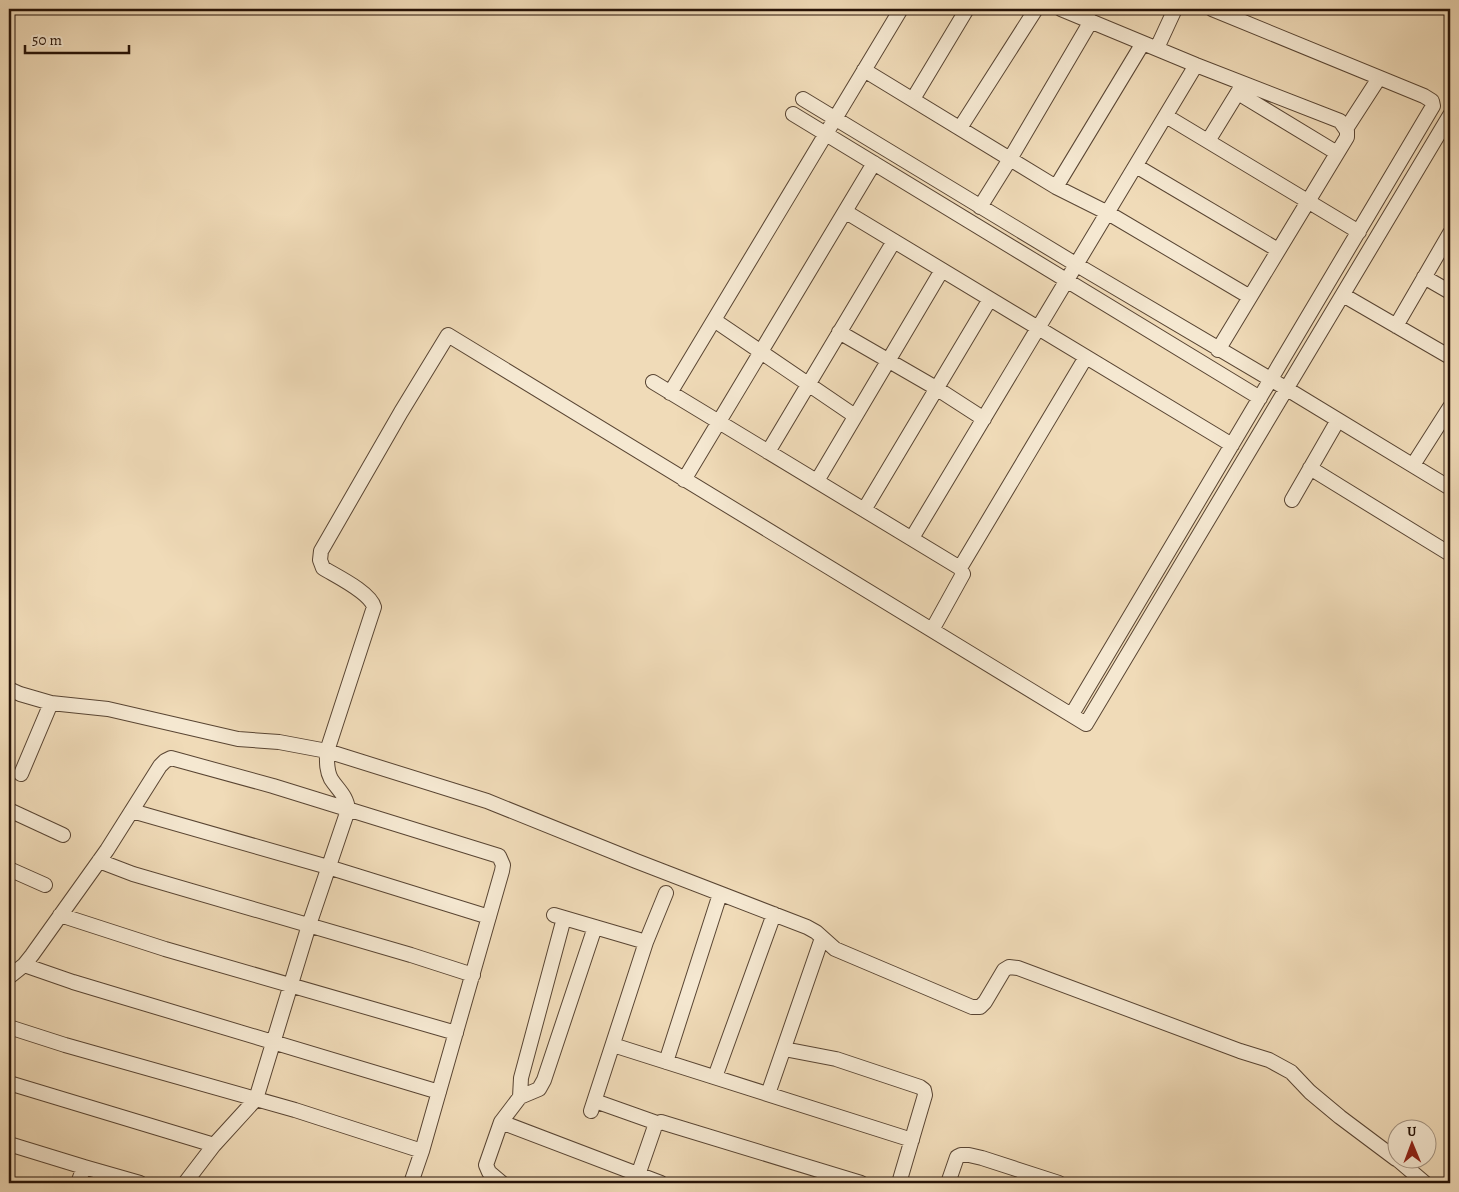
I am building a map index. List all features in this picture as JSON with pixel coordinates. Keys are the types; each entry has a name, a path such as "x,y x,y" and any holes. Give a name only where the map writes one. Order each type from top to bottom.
{"street":[{"path":"670,393 901,9"},
{"path":"913,99 967,9"},
{"path":"960,128 1036,9"},
{"path":"1061,9 1196,65 1241,88 1337,153"},
{"path":"1157,48 1175,9"},
{"path":"1072,714 1433,106 1432,101 1424,96 1212,9"},
{"path":"980,207 1090,21"},
{"path":"1056,188 1143,43"},
{"path":"912,538 1196,65"},
{"path":"864,70 1056,188 1108,213 1250,297"},
{"path":"1346,129 1380,78"},
{"path":"1218,350 1347,136 1346,129 1340,122 1241,88"},
{"path":"1208,141 1241,88"},
{"path":"802,99 1076,266 1287,389 1450,488"},
{"path":"793,114 1260,398"},
{"path":"185,1183 214,1144 256,1099 275,1042 309,925 348,810 344,795 331,779 328,770 327,751 374,607 372,601 365,594 323,568 320,560 321,551 400,412 448,336 1086,724 1450,115"},
{"path":"1166,116 1359,232"},
{"path":"684,480 874,163"},
{"path":"1136,166 1278,250"},
{"path":"846,212 1232,445"},
{"path":"1396,326 1450,233"},
{"path":"768,452 894,241"},
{"path":"817,481 942,270"},
{"path":"1424,277 1450,292"},
{"path":"1343,295 1450,357"},
{"path":"864,510 990,299"},
{"path":"714,320 855,416"},
{"path":"839,332 936,388 984,419"},
{"path":"960,568 1086,358"},
{"path":"653,382 960,568 962,574 932,630"},
{"path":"1412,465 1448,416"},
{"path":"1292,500 1338,420"},
{"path":"1310,468 1450,554"},
{"path":"9,689 51,703 108,709 238,739 279,742 327,751 487,800 807,927 835,949 972,1007 980,1007 985,1002 1004,970 1009,967 1018,968 1240,1051 1269,1060 1291,1072 1310,1092 1386,1151"},
{"path":"21,774 51,703"},
{"path":"9,976 24,965 99,861 160,766 165,760 171,758 273,786 499,856 503,864 489,917 422,1151 411,1183"},
{"path":"9,810 64,835"},
{"path":"132,811 328,867 489,917"},
{"path":"99,861 133,874 411,955 473,975"},
{"path":"9,869 45,885"},
{"path":"666,893 646,942 593,1106 657,1123 666,1123 861,1183"},
{"path":"666,1062 720,894"},
{"path":"715,1078 774,914"},
{"path":"60,915 165,949 456,1033"},
{"path":"520,1098 521,1078 559,917 646,942"},
{"path":"502,1183 489,1172 486,1165 501,1122 520,1098 539,1089 544,1080 595,927"},
{"path":"768,1094 822,938"},
{"path":"24,965 73,982 439,1092"},
{"path":"9,1027 65,1045 295,1110 422,1151"},
{"path":"613,1045 912,1140"},
{"path":"784,1049 836,1059 920,1087 924,1090 926,1095 899,1183"},
{"path":"9,1083 214,1144"},
{"path":"501,1122 661,1183"},
{"path":"638,1175 657,1123"},
{"path":"9,1144 140,1183"},
{"path":"948,1183 957,1157 963,1155 982,1158 1059,1183"},
{"path":"78,1183 84,1167"},
{"path":"1410,1170 1425,1183"}]}
